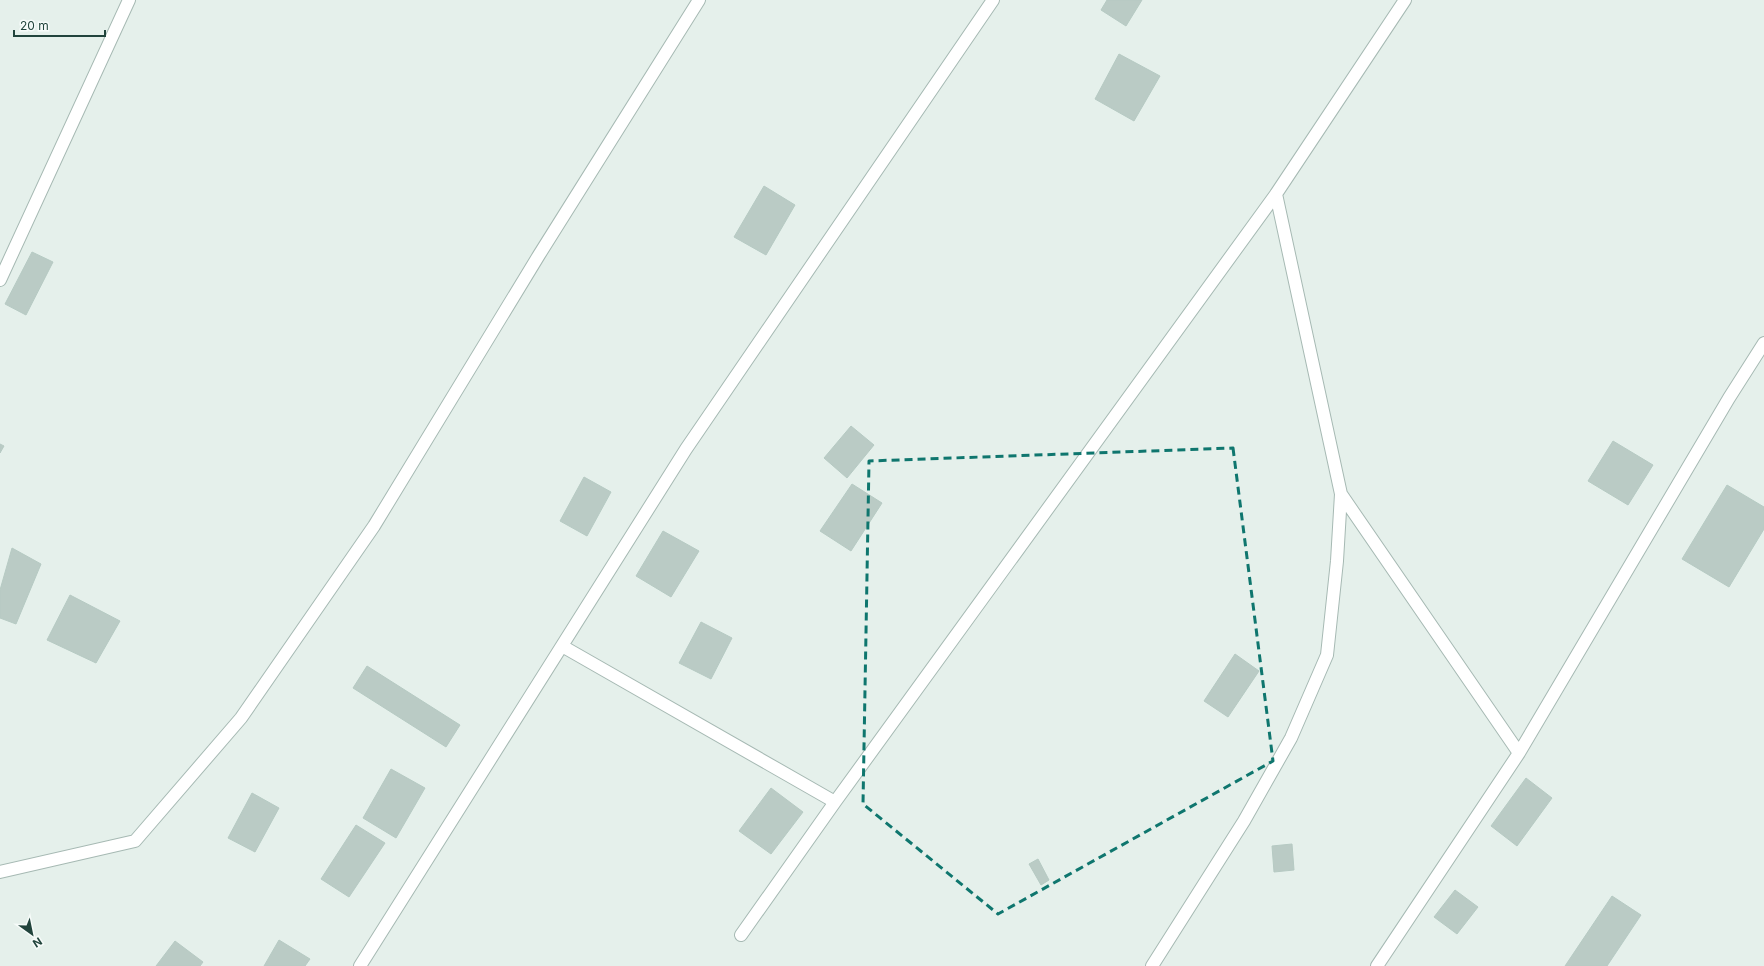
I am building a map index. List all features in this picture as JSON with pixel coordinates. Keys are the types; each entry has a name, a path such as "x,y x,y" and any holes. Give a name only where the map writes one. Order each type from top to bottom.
{"street":[{"path":"0,280 129,0"},
{"path":"0,872 135,841 241,718 374,526 539,255 699,0"},
{"path":"360,966 686,450 993,0"},
{"path":"741,935 835,802 1276,194 1405,0"},
{"path":"1152,966 1260,793 1291,738 1327,655 1337,561 1341,494 1276,194"},
{"path":"1377,966 1519,753 1728,398 1764,343"},
{"path":"1341,494 1519,753"},
{"path":"562,646 835,802"}],"highlighted area":[{"path":"1233,448 1273,761 998,914 863,804 869,461"}],"building":[{"path":"1107,0 1142,0 1126,26 1101,10"},
{"path":"1119,54 1160,76 1134,121 1095,99"},
{"path":"764,186 795,205 766,255 734,237"},
{"path":"32,252 53,262 26,315 5,304"},
{"path":"851,426 874,445 847,478 824,458"},
{"path":"1613,441 1653,465 1628,505 1588,481"},
{"path":"0,444 4,446 0,453"},
{"path":"584,477 611,492 587,536 560,521"},
{"path":"852,484 882,503 851,551 820,531"},
{"path":"1727,485 1764,507 1764,529 1729,587 1682,559"},
{"path":"663,531 699,551 671,597 636,576"},
{"path":"12,548 41,564 16,624 0,618 0,590"},
{"path":"70,595 120,621 96,663 47,640"},
{"path":"701,622 732,638 711,679 679,663"},
{"path":"1235,654 1259,671 1228,717 1204,701"},
{"path":"367,666 460,725 446,747 353,688"},
{"path":"391,769 425,788 396,838 363,818"},
{"path":"1526,778 1552,798 1517,846 1491,826"},
{"path":"771,788 803,812 771,854 739,831"},
{"path":"252,793 279,808 255,852 228,838"},
{"path":"356,825 385,843 349,897 321,879"},
{"path":"1292,844 1294,870 1274,872 1272,846"},
{"path":"1038,859 1049,880 1041,885 1029,864"},
{"path":"1455,890 1478,907 1457,934 1434,917"},
{"path":"1612,896 1641,915 1607,966 1565,966"},
{"path":"279,940 310,959 305,966 264,966"},
{"path":"175,941 203,962 200,966 156,966"}]}
